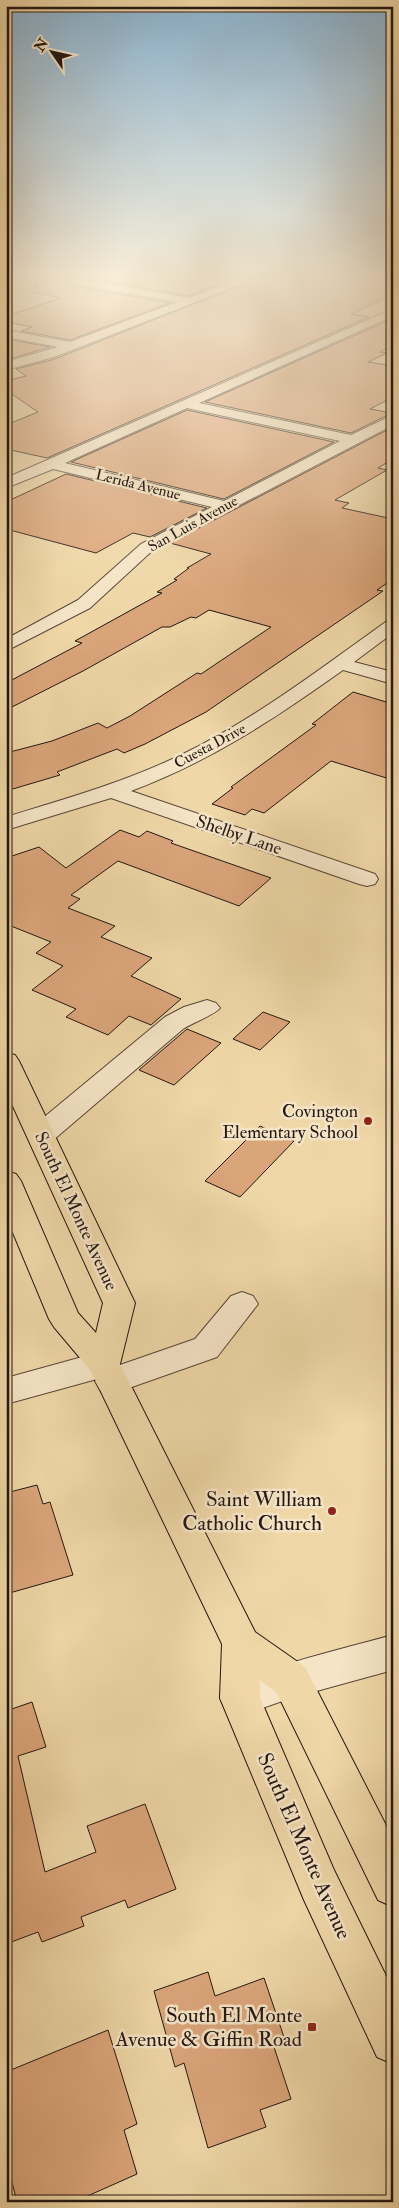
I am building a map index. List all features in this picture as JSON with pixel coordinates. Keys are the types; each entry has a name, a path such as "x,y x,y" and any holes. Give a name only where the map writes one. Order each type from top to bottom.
{"main road":[{"name":"South El Monte Avenue","path":"6,1061 119,1303 108,1373"},
{"name":"South El Monte Avenue","path":"6,1181 65,1319 108,1373 241,1644 240,1698 319,1885 393,2041"},
{"name":"South El Monte Avenue","path":"241,1644 291,1680 393,1885"}],"street":[{"path":"6,484 233,383"},
{"path":"186,404 353,440"},
{"name":"San Luis Avenue","path":"6,646 84,604 147,547 393,420"},
{"name":"Lerida Avenue","path":"52,464 225,506"},
{"name":"Cuesta Drive","path":"6,824 111,792 188,760 268,714 393,624"},
{"path":"339,663 393,678"},
{"name":"Shelby Lane","path":"111,792 368,879"},
{"path":"41,1135 174,1024 193,1012 207,1008"},
{"path":"6,1391 108,1373 206,1348 242,1304"},
{"path":"240,1698 291,1680 393,1652"}],"building":[{"path":"6,383 218,383 47,458 6,449 6,425 38,412 6,390"},
{"path":"248,383 393,383 393,397 370,409 392,413 351,433 205,402"},
{"path":"187,410 334,442 224,499 71,462"},
{"path":"393,427 393,459 378,468 387,470 335,500 349,503 342,508 393,519 393,579 377,590 383,591 206,712 124,753 117,749 57,772 60,775 6,791 6,753 52,741 98,723 107,728 130,716 197,673 201,674 271,627 209,610 196,618 191,617 170,627 162,627 83,671 6,710 6,683 82,643 75,641 162,593 157,592 177,580 174,579 189,568 187,568 211,554 170,543"},
{"path":"66,474 207,508 150,537 133,533 96,553 6,529 6,502"},
{"path":"353,692 393,704 393,780 331,761 264,813 252,809 245,815 212,804 233,788 231,787 316,725 312,724"},
{"path":"120,830 139,837 147,831 173,841 171,843 271,878 239,906 118,861 71,895 80,899 68,908 115,926 101,937 152,958 131,976 181,999 151,1025 129,1016 108,1035 66,1017 76,1009 32,990 63,966 36,953 51,942 6,924 6,858 39,847 66,868"},
{"path":"263,1012 290,1022 260,1050 233,1039"},
{"path":"187,1029 221,1043 174,1085 139,1070"},
{"path":"260,1126 294,1141 240,1197 205,1181"},
{"path":"37,1485 43,1504 50,1502 73,1575 6,1594 6,1493"},
{"path":"32,1702 46,1747 18,1756 45,1872 96,1852 87,1826 145,1804 176,1889 128,1908 125,1900 81,1917 84,1926 42,1942 38,1932 6,1944 6,1711"},
{"path":"208,1972 215,1996 264,1978 286,2043 274,2047 291,2099 260,2110 266,2127 208,2148 184,2063 175,2067 154,1991"},
{"path":"108,2030 137,2124 124,2130 137,2174 74,2202 17,2202 6,2158 6,2072"}],"place":[{"name":"Covington Elementary School","path":"368,1121"},
{"name":"Saint William Catholic Church","path":"332,1511"},
{"name":"South El Monte Avenue & Giffin Road","path":"312,2027"}]}
